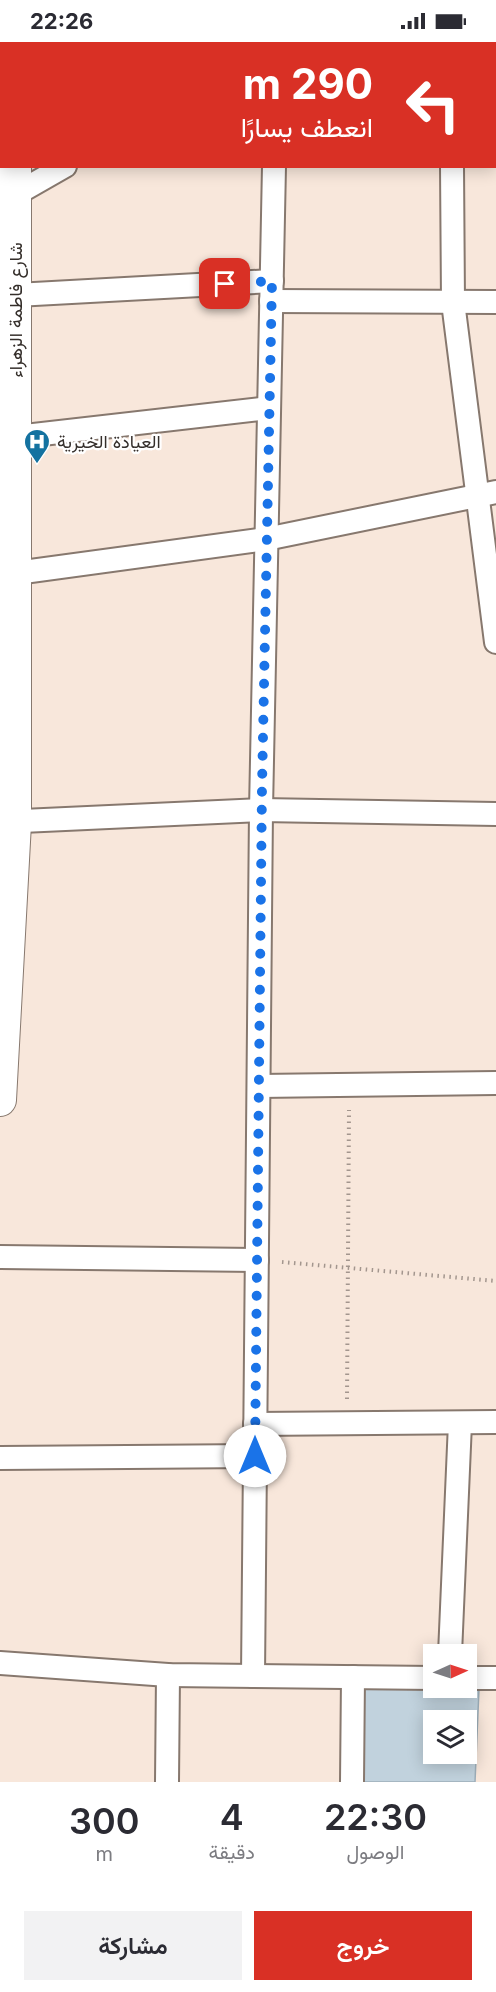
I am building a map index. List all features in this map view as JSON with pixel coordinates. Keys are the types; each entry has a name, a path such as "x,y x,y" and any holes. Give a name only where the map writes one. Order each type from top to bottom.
{"main road":[{"name":"شارع فاطمة الزهراء","path":"0,1100 16,573 16,295 10,189"}],"street":[{"path":"10,189 60,168"},
{"path":"253,1676 261,810 274,168"},
{"path":"452,168 453,302 487,494 496,642"},
{"path":"16,295 271,291 453,302 496,302"},
{"path":"16,437 269,408"},
{"path":"16,573 266,539 487,494"},
{"path":"8,822 261,810 496,814"},
{"path":"259,1086 496,1083"},
{"path":"0,1257 257,1260"},
{"path":"255,1424 496,1422"},
{"path":"450,1644 460,1423"},
{"path":"0,1458 255,1456"},
{"path":"0,1663 168,1675 423,1678"},
{"path":"167,1782 168,1675"},
{"path":"352,1782 353,1677"},
{"path":"477,1678 496,1678"}],"path":[{"path":"347,1424 350,1085"},
{"path":"257,1260 496,1281"}],"building":[{"path":"361,1684 423,1687 423,1698 477,1698 477,1689 479,1689 477,1736 477,1710 423,1710 423,1764 476,1764 475,1782 360,1782"}],"place":[{"name":"العيادة الخيرية","path":"37,465"}],"route":[{"path":"225,284 272,281 262,787 255,1456"}]}
